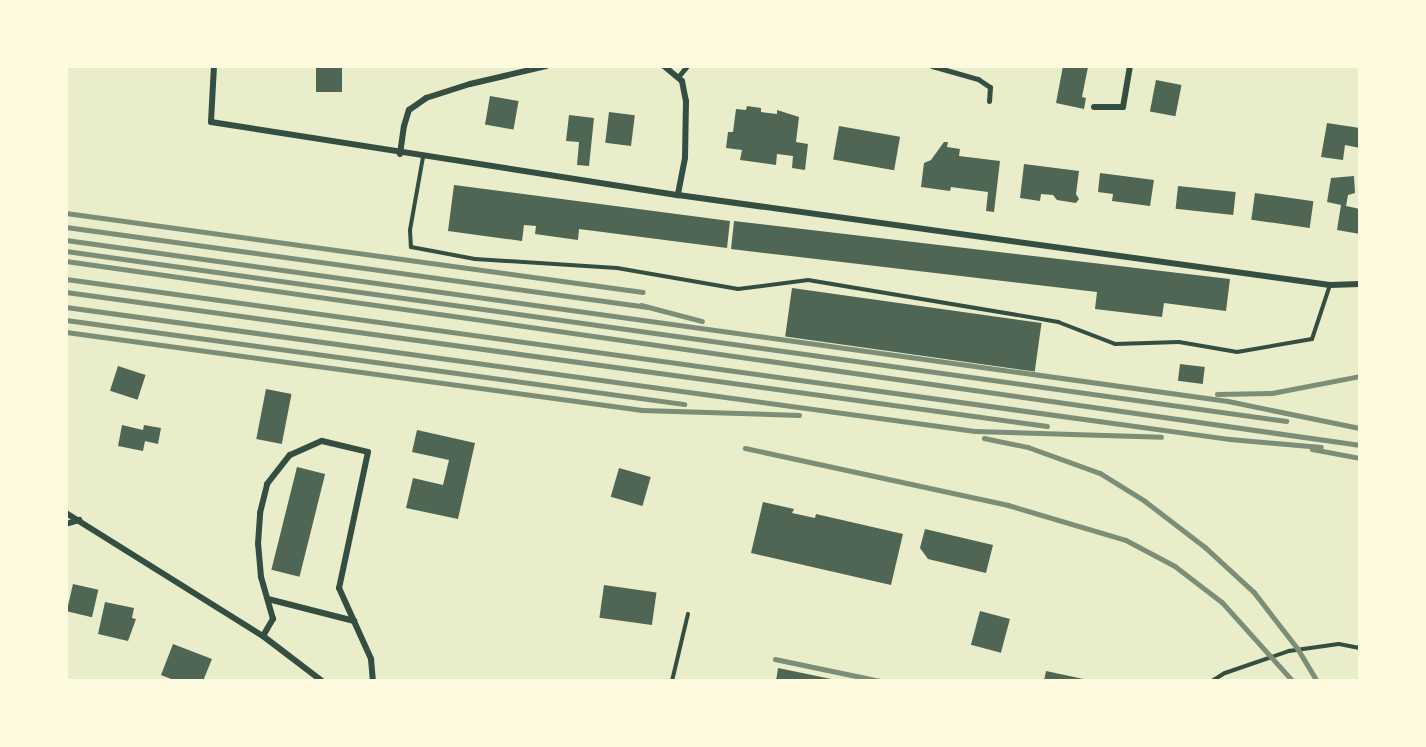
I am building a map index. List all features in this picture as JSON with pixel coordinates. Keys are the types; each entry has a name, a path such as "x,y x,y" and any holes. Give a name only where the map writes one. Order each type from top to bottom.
{"street":[{"path":"214,66 211,122 400,154 678,195 1330,285 1360,284"},
{"path":"400,154 409,110 426,98 470,84 546,66"},
{"path":"664,66 682,81 686,101 685,158 678,195"},
{"path":"678,77 687,66"},
{"path":"932,66 978,79 990,87 989,101"},
{"path":"1094,107 1124,107 1130,66"},
{"path":"263,636 273,619 261,578 258,544 260,513 267,484 290,455 322,441 368,452 339,588 371,659 373,681"},
{"path":"66,513 263,636 322,681"},
{"path":"66,524 80,520"},
{"path":"268,599 354,621"}],"lane":[{"path":"423,157 410,230 411,247 475,259 617,268 738,289 808,280 1058,322 1115,344 1179,342 1237,352 1312,339 1330,285"},
{"path":"672,681 687,614"},
{"path":"1212,681 1225,673 1289,651 1339,644 1360,648"}],"building":[{"path":"316,66 342,66 342,92 316,92"},
{"path":"1063,66 1088,67 1082,97 1086,98 1084,109 1056,103"},
{"path":"1156,80 1182,85 1175,116 1150,111"},
{"path":"490,96 519,101 514,130 485,125"},
{"path":"747,106 761,108 761,112 777,114 777,110 799,117 796,142 808,144 805,170 792,168 793,156 777,154 776,165 740,160 742,150 726,148 728,132 733,132 736,109 746,110"},
{"path":"609,112 635,115 631,146 605,143"},
{"path":"569,115 594,118 589,166 577,165 579,142 566,141"},
{"path":"1327,123 1360,128 1360,148 1345,145 1343,160 1321,157"},
{"path":"839,126 900,137 894,170 833,159"},
{"path":"944,142 948,142 947,147 960,149 959,156 1000,161 994,212 986,211 988,192 951,187 950,191 921,187 924,163 931,160"},
{"path":"1024,164 1079,171 1076,194 1079,199 1076,203 1057,200 1053,195 1041,194 1040,201 1020,198"},
{"path":"1100,173 1154,180 1150,206 1112,201 1113,194 1098,192"},
{"path":"1354,176 1355,193 1348,195 1346,206 1360,209 1360,234 1337,230 1341,205 1327,202 1331,178"},
{"path":"454,185 730,221 727,248 579,229 578,240 535,234 536,226 524,225 522,241 448,231"},
{"path":"1178,186 1236,192 1233,215 1176,209"},
{"path":"1255,193 1313,201 1310,228 1251,220"},
{"path":"734,221 1230,279 1226,311 1164,303 1162,317 1095,309 1097,292 731,249"},
{"path":"792,288 1042,323 1035,372 785,337"},
{"path":"1180,364 1205,367 1203,384 1178,381"},
{"path":"118,366 146,375 138,400 110,391"},
{"path":"266,389 292,394 282,444 256,439"},
{"path":"122,425 143,430 144,425 161,428 158,444 145,441 143,451 118,446"},
{"path":"417,430 475,443 458,519 406,508 413,478 443,485 449,460 412,452"},
{"path":"297,467 325,474 299,577 271,570"},
{"path":"619,468 651,477 642,506 611,497"},
{"path":"763,502 794,509 792,513 815,518 816,514 903,534 891,585 751,553"},
{"path":"925,529 993,545 986,573 928,559 920,548"},
{"path":"73,584 98,590 92,617 67,611"},
{"path":"604,585 656,592 652,625 599,618"},
{"path":"105,602 134,608 132,618 136,619 128,641 98,634"},
{"path":"980,611 1010,619 1001,653 971,645"},
{"path":"173,644 212,659 203,681 176,681 161,675"},
{"path":"778,668 836,680 836,681 776,681"},
{"path":"1046,671 1088,680 1088,681 1044,681"}],"railway":[{"path":"66,213 643,292"},
{"path":"66,227 648,307"},
{"path":"66,240 1228,401 1360,428"},
{"path":"66,251 1286,421"},
{"path":"66,261 1360,445"},
{"path":"66,279 1230,439 1321,447"},
{"path":"66,292 1047,426"},
{"path":"641,305 702,321"},
{"path":"66,307 975,431 1161,437"},
{"path":"66,320 684,404"},
{"path":"66,332 642,410 799,415"},
{"path":"1217,394 1272,393 1360,376"},
{"path":"984,438 1028,447 1100,473 1145,501 1205,547 1254,592 1298,649 1317,681"},
{"path":"745,448 1008,505 1126,540 1175,566 1222,602 1293,681"},
{"path":"1312,449 1360,458"},
{"path":"775,659 880,681"}]}
